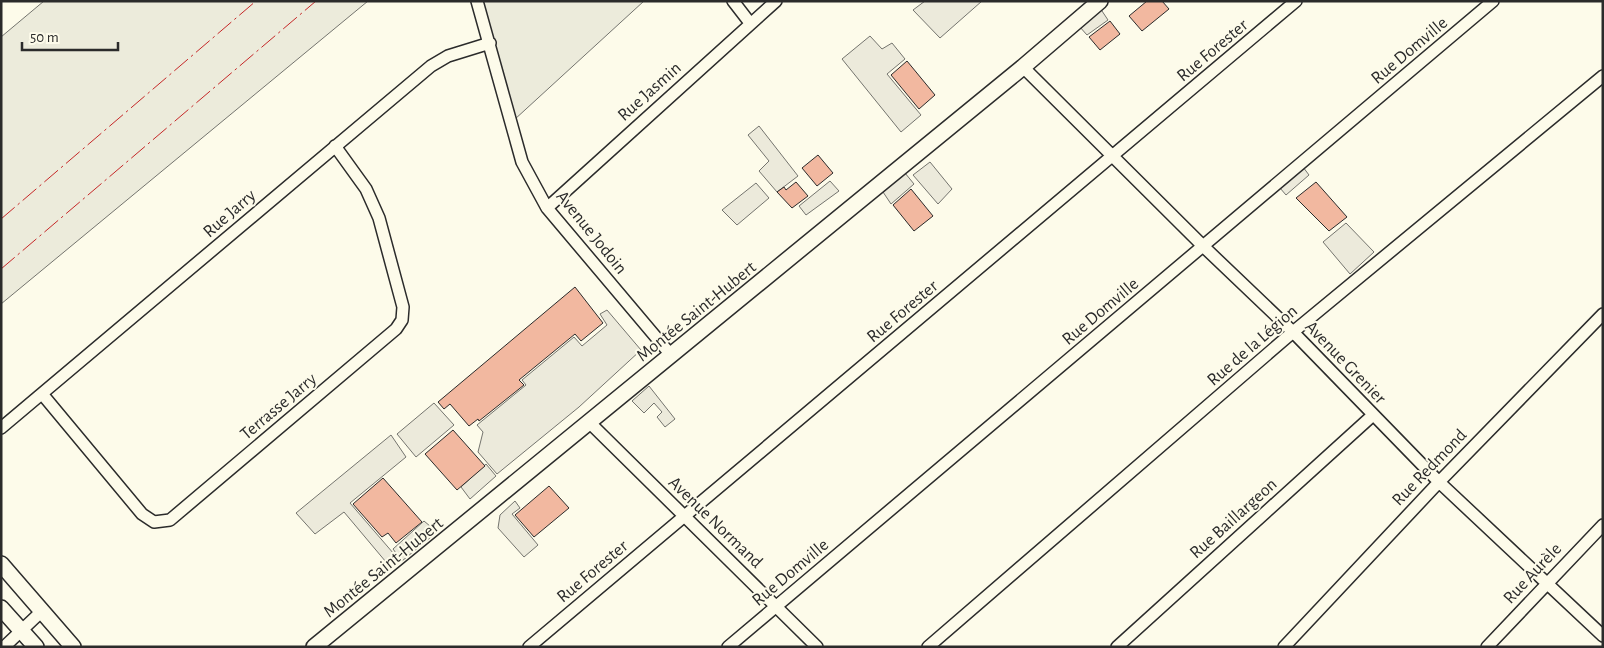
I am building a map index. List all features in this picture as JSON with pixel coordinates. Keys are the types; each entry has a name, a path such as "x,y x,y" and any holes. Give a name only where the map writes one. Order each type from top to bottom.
{"street":[{"name":"Avenue Jodoin","path":"477,1 522,162 546,208 671,355"},
{"path":"732,1 750,23"},
{"name":"Rue Jasmin","path":"546,208 776,1"},
{"name":"Montée Saint-Hubert","path":"314,647 1024,67 1100,1"},
{"name":"Rue Forester","path":"530,647 1296,1"},
{"name":"Rue Domville","path":"728,647 1493,1"},
{"name":"Rue Jarry","path":"1,428 43,395 431,66 448,56 490,43"},
{"name":"Avenue Grenier","path":"1024,67 1204,247 1293,332 1439,482 1603,636"},
{"name":"Rue de la Légion","path":"928,647 1293,332 1603,76"},
{"name":"Terrasse Jarry","path":"43,395 142,514 154,522 170,520 396,329 402,320 403,306 380,218 366,189 335,146"},
{"name":"Rue Redmond","path":"1284,647 1439,482 1603,314"},
{"name":"Rue Baillargeon","path":"1117,647 1373,415"},
{"name":"Avenue Normand","path":"590,423 817,647"},
{"name":"Rue Aurèle","path":"1487,647 1603,525"},
{"path":"1,564 73,647"},
{"path":"1,608 36,647"},
{"path":"4,647 42,611"}],"shaded area":[{"path":"44,1 368,1 1,304 1,37"},
{"path":"481,1 644,1 514,120"},
{"path":"925,1 982,1 940,38 913,10"},
{"path":"1100,8 1108,20 1087,35 1079,26"},
{"path":"870,36 882,49 892,43 905,59 887,74 921,115 901,132 842,59"},
{"path":"759,126 798,176 777,192 759,171 769,161 748,135"},
{"path":"930,162 952,189 938,204 913,175"},
{"path":"1303,167 1309,175 1286,195 1280,188"},
{"path":"905,173 914,184 891,204 883,192"},
{"path":"830,181 839,191 806,215 799,206"},
{"path":"756,183 769,198 737,225 722,210"},
{"path":"1346,223 1374,252 1350,274 1323,242"},
{"path":"607,310 641,350 579,407 497,474 478,452 483,432 477,425 526,385 522,380 574,337 582,346 607,325 600,314"},
{"path":"649,386 675,419 665,427 657,417 662,412 654,403 644,413 632,401"},
{"path":"434,403 454,425 416,457 397,434"},
{"path":"391,435 406,457 350,503 394,554 386,562 344,512 315,534 296,513"},
{"path":"486,464 496,476 470,499 461,487"},
{"path":"515,501 520,508 512,514 538,545 524,557 498,528 500,515"},
{"path":"424,521 437,532 402,561 393,549"}],"building":[{"path":"1147,1 1162,1 1169,9 1142,31 1129,16"},
{"path":"1110,21 1120,34 1100,50 1089,37"},
{"path":"907,61 935,95 919,109 891,75"},
{"path":"818,155 833,173 817,186 802,168"},
{"path":"796,182 808,196 792,208 777,192 784,187 786,190"},
{"path":"1316,182 1347,217 1329,231 1296,198"},
{"path":"911,189 933,216 914,231 893,205"},
{"path":"575,287 603,323 581,341 575,334 519,380 524,385 479,421 478,419 469,426 450,404 444,409 438,402"},
{"path":"453,430 485,466 457,490 425,454"},
{"path":"383,478 422,522 396,543 388,533 382,537 353,504"},
{"path":"549,486 569,508 534,537 515,515"}],"power":[{"path":"1,219 256,1"},
{"path":"1,269 316,1"}]}
